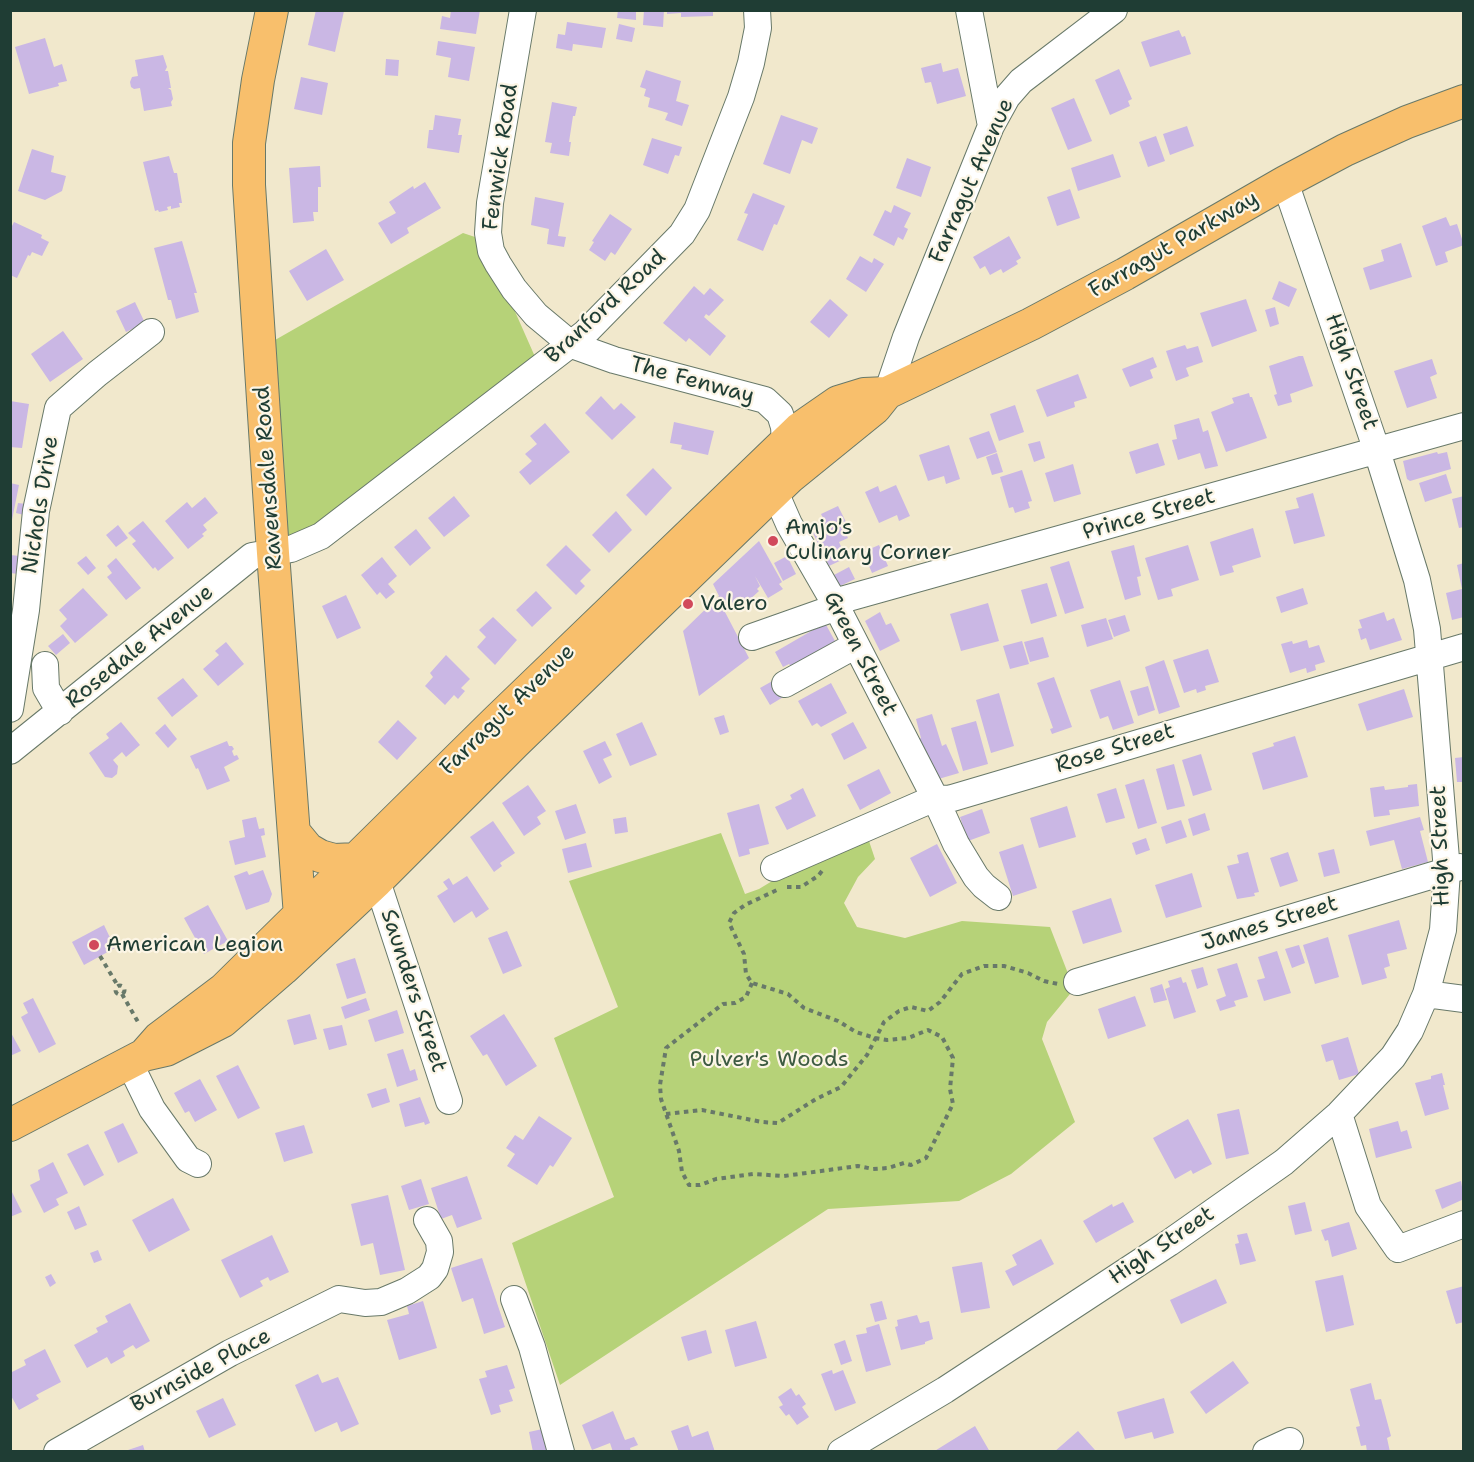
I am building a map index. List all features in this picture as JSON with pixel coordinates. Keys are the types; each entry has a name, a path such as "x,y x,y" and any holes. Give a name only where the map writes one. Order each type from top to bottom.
{"main road":[{"name":"Ravensdale Road","path":"272,10 249,142 249,185 300,916 307,946"},
{"name":"Farragut Parkway","path":"887,393 1095,291 1285,182 1376,135 1464,101"},
{"name":"Farragut Avenue","path":"676,567 785,442 799,429 838,402 864,394 887,393"},
{"name":"Farragut Avenue","path":"10,1125 136,1059 166,1050 223,1021 307,946 367,870 505,732 676,567 775,484 807,462 875,408 887,393"},
{"path":"294,832 308,849 320,856 367,870"},
{"name":"Farragut Avenue","path":"136,1059 159,1038 224,989 300,916 367,870"}],"street":[{"name":"Fenwick Road","path":"523,10 490,203 488,234 491,251 514,289 536,315 572,345"},
{"name":"Branford Road","path":"273,553 291,549 321,536 572,345 682,234 697,210 741,97 758,28 757,10"},
{"path":"969,10 992,126"},
{"name":"Farragut Avenue","path":"887,393 906,337 992,126 1007,97 1022,81 1114,10"},
{"name":"High Street","path":"841,1452 945,1390 1169,1243 1284,1162 1339,1114 1393,1057 1410,1031 1426,994 1443,930 1455,869 1427,629 1417,580 1377,451 1285,182"},
{"name":"Nichols Drive","path":"10,709 26,610 36,511 58,408 151,332"},
{"name":"The Fenway","path":"572,345 614,360 765,400 780,414 784,427 785,442 775,484"},
{"name":"Prince Street","path":"752,637 835,604 1464,426"},
{"name":"Green Street","path":"775,484 789,524 835,604 935,798 956,844 976,877 998,897"},
{"name":"Rosedale Avenue","path":"10,752 252,556 273,553"},
{"path":"785,684 856,645"},
{"name":"Rose Street","path":"774,868 935,798 949,799 1464,647"},
{"path":"45,665 46,688 60,712"},
{"name":"James Street","path":"1077,982 1455,869"},
{"name":"Saunders Street","path":"367,870 449,1101"},
{"path":"1426,994 1464,999"},
{"path":"136,1059 152,1109 188,1159 198,1164"},
{"path":"1339,1114 1368,1206 1398,1249 1464,1224"},
{"name":"Burnside Place","path":"61,1450 230,1353 339,1299 365,1303 381,1302 407,1291 429,1277 435,1269 440,1252 438,1242 427,1220"},
{"path":"514,1299 532,1347 561,1452"},
{"path":"1266,1452 1290,1441"}],"path":[{"path":"752,983 746,997 735,1003 723,1004 666,1048 660,1085 666,1114 679,1151 682,1172 689,1185 700,1185 716,1179 753,1174 784,1176 858,1166 873,1169 888,1168 904,1163 911,1165 926,1158 953,1104 950,1089 953,1058 942,1036 928,1030 908,1038 887,1040 875,1038 856,1032 838,1021 804,1008 788,994 752,983 746,974 744,954 729,923 734,913 765,895 786,887 801,887 818,876 829,863 833,842"},
{"path":"100,956 118,986 124,989 122,994 138,1022"},
{"path":"666,1114 702,1110 778,1123 816,1099 842,1087 867,1055 884,1022 899,1011 911,1007 928,1011 940,1002 962,974 984,966 1004,966 1060,985 1077,982"}],"green space":[{"path":"463,233 478,238 509,298 536,359 291,549 273,553 261,348"},
{"name":"Pulver's Woods","path":"721,833 745,894 759,889 812,857 867,835 875,859 858,877 844,903 857,927 905,938 962,921 1050,927 1074,989 1047,1022 1042,1039 1075,1122 1011,1174 959,1201 828,1209 560,1385 512,1243 614,1197 554,1038 618,1007 569,881"}],"building":[{"path":"316,10 344,11 335,52 308,45"},
{"path":"451,10 480,10 476,34 440,29 442,16 450,18"},
{"path":"618,10 636,10 636,20 617,18"},
{"path":"644,10 664,10 663,27 643,25"},
{"path":"667,10 713,10 713,16 681,17 681,13 667,14"},
{"path":"567,22 606,28 602,48 573,44 572,51 556,48 558,34 565,35"},
{"path":"619,24 635,28 632,42 616,39"},
{"path":"1179,30 1182,37 1185,36 1191,54 1150,67 1141,42"},
{"path":"45,38 54,67 62,64 67,81 58,83 59,86 29,94 15,47"},
{"path":"438,41 475,47 469,81 448,77 451,58 436,55"},
{"path":"163,55 167,67 165,71 168,71 171,88 168,88 171,90 173,99 172,106 144,111 140,88 134,89 130,82 132,77 138,76 135,60"},
{"path":"386,59 399,60 398,76 385,75"},
{"path":"941,63 943,72 958,68 966,96 937,104 931,82 925,83 921,68"},
{"path":"1119,69 1132,99 1128,101 1130,106 1110,115 1095,80"},
{"path":"646,70 681,81 676,101 689,105 682,126 665,120 668,113 648,107 650,98 644,96 646,89 640,87"},
{"path":"301,77 328,83 322,115 294,109"},
{"path":"1074,98 1092,141 1068,150 1051,108"},
{"path":"552,102 577,107 575,116 573,116 569,156 550,153 552,143 545,142"},
{"path":"435,115 461,119 458,135 462,135 459,153 427,148 429,130 433,130"},
{"path":"781,115 818,128 812,144 802,140 790,174 763,164"},
{"path":"1187,126 1194,146 1170,155 1163,134"},
{"path":"1156,136 1165,161 1148,167 1139,142"},
{"path":"652,138 682,147 679,156 675,155 668,174 643,165"},
{"path":"32,149 54,156 51,172 66,176 62,191 45,200 18,191"},
{"path":"1113,154 1121,177 1078,191 1071,168"},
{"path":"169,156 174,173 177,173 182,203 179,203 180,207 171,209 171,206 167,207 168,210 159,212 155,211 143,162"},
{"path":"907,158 931,167 921,197 896,188"},
{"path":"320,166 321,187 318,187 318,212 313,212 314,221 293,223 289,168"},
{"path":"425,182 441,208 407,228 409,233 391,244 378,223 396,213 389,202 413,186 414,189"},
{"path":"1070,189 1080,218 1057,226 1047,197"},
{"path":"753,193 785,206 777,225 774,224 763,251 737,240 748,214 744,213"},
{"path":"535,197 564,203 558,236 566,237 564,247 547,244 549,229 531,225"},
{"path":"894,205 911,213 904,227 908,229 903,240 898,237 894,246 873,235 885,210 891,213"},
{"path":"610,214 632,229 615,255 611,252 605,261 589,250 594,242 592,241"},
{"path":"1446,217 1450,226 1457,224 1464,245 1445,252 1448,262 1436,266 1422,226"},
{"path":"14,222 42,235 41,238 49,242 42,256 32,252 30,256 28,255 17,278 10,275 10,230"},
{"path":"1009,236 1021,258 1016,261 1018,264 1003,273 1001,269 990,275 985,266 980,269 973,257"},
{"path":"182,241 197,293 194,293 199,312 176,319 171,300 168,300 154,248"},
{"path":"1401,243 1412,277 1370,290 1363,268 1384,261 1381,250"},
{"path":"326,249 344,280 307,301 289,271"},
{"path":"860,256 872,263 874,258 884,264 866,292 846,279"},
{"path":"1279,281 1297,289 1289,307 1272,299"},
{"path":"694,286 704,295 710,288 724,300 709,316 706,314 704,317 726,336 710,356 689,338 686,342 663,323"},
{"path":"830,299 848,315 829,338 810,322"},
{"path":"1246,299 1257,331 1212,347 1200,313"},
{"path":"135,302 145,323 126,332 116,311"},
{"path":"1275,307 1279,324 1270,327 1265,310"},
{"path":"63,331 83,359 50,382 31,354"},
{"path":"1185,345 1187,349 1198,346 1203,362 1186,368 1189,376 1176,381 1166,351"},
{"path":"1303,356 1313,386 1290,394 1292,402 1278,406 1269,366"},
{"path":"1153,357 1157,367 1150,370 1153,378 1130,387 1122,369"},
{"path":"1432,359 1437,374 1430,377 1437,398 1407,408 1394,371"},
{"path":"1078,374 1087,398 1074,402 1075,407 1047,417 1036,390"},
{"path":"1249,393 1267,438 1226,452 1211,412 1234,403 1232,398"},
{"path":"601,396 614,410 621,403 636,417 612,440 585,413"},
{"path":"10,401 29,404 22,448 10,447"},
{"path":"1015,405 1024,432 999,441 990,414"},
{"path":"1199,418 1203,432 1208,430 1218,466 1205,469 1200,453 1178,460 1172,440 1177,439 1174,425"},
{"path":"674,422 714,431 708,455 681,449 682,445 670,443"},
{"path":"545,423 570,452 530,485 519,472 532,461 525,454 537,444 530,436"},
{"path":"989,431 997,452 977,459 969,438"},
{"path":"1040,441 1045,458 1034,462 1028,444"},
{"path":"1158,443 1165,465 1136,474 1129,452"},
{"path":"949,445 960,479 946,484 944,476 928,481 919,455"},
{"path":"1437,452 1438,454 1447,452 1451,469 1410,481 1407,479 1403,461"},
{"path":"997,453 1003,472 992,475 986,457"},
{"path":"1073,464 1081,494 1054,502 1045,473"},
{"path":"653,468 672,488 646,516 626,495"},
{"path":"1022,470 1032,501 1028,502 1030,508 1015,513 1013,507 1009,508 1000,477"},
{"path":"1446,474 1452,493 1425,502 1419,483"},
{"path":"10,483 19,485 12,520 10,519"},
{"path":"896,485 910,516 899,521 897,515 879,523 865,492 878,486 880,492"},
{"path":"1313,493 1325,536 1294,544 1285,511 1299,508 1296,498"},
{"path":"454,496 470,516 444,537 428,518"},
{"path":"1464,496 1464,527 1459,528 1452,499"},
{"path":"205,497 218,513 203,525 207,530 202,534 204,536 188,549 165,521 187,502 192,508"},
{"path":"18,503 26,504 24,515 16,513"},
{"path":"838,506 846,522 841,524 848,538 839,542 846,558 829,566 810,527 824,520 821,514"},
{"path":"616,511 632,530 609,553 592,535"},
{"path":"143,521 174,558 158,571 155,567 153,569 132,544 136,541 128,533"},
{"path":"118,525 128,538 116,547 106,535"},
{"path":"1253,528 1261,557 1232,566 1234,572 1220,576 1210,542"},
{"path":"416,529 431,548 410,566 394,547"},
{"path":"759,541 782,582 779,584 783,589 768,598 755,576 760,586 757,589 759,591 745,604 740,598 725,612 749,658 699,696 683,631 719,596 713,584"},
{"path":"566,545 591,570 580,581 585,586 576,595 546,565"},
{"path":"879,545 888,566 872,573 863,552"},
{"path":"1134,545 1141,576 1137,577 1141,595 1125,600 1111,551"},
{"path":"1188,545 1199,580 1171,589 1173,596 1158,600 1145,558"},
{"path":"10,555 20,556 18,574 10,573"},
{"path":"86,556 96,568 88,575 77,563"},
{"path":"787,556 796,574 783,581 774,563"},
{"path":"382,557 397,576 388,584 395,592 386,599 380,592 377,595 361,575"},
{"path":"116,558 141,588 126,600 107,577 112,573 107,566"},
{"path":"1069,561 1084,608 1065,614 1050,567"},
{"path":"1464,563 1464,617 1452,620 1446,593 1462,589 1457,565"},
{"path":"849,567 855,579 840,586 834,575"},
{"path":"1047,583 1057,616 1031,624 1021,590"},
{"path":"83,588 108,615 75,643 60,626 67,619 59,610"},
{"path":"1303,588 1308,604 1281,613 1276,597"},
{"path":"536,591 552,608 532,627 516,610"},
{"path":"346,595 361,628 337,639 322,606"},
{"path":"988,603 999,641 961,651 950,614"},
{"path":"880,612 886,625 891,623 900,641 880,651 865,621"},
{"path":"1384,612 1387,621 1394,618 1402,640 1370,650 1366,638 1361,640 1358,629 1362,628 1359,620"},
{"path":"1125,615 1130,631 1114,637 1108,620"},
{"path":"493,617 517,640 495,665 477,647 486,637 479,630"},
{"path":"1106,618 1113,639 1087,647 1081,625"},
{"path":"825,623 835,641 791,666 789,664 783,667 775,652"},
{"path":"63,634 70,643 56,655 48,646"},
{"path":"1043,637 1049,657 1030,662 1024,642"},
{"path":"1307,640 1309,648 1319,645 1325,662 1315,665 1316,670 1307,673 1306,668 1290,673 1281,644 1292,641 1293,644"},
{"path":"1022,641 1029,664 1010,669 1003,646"},
{"path":"226,642 244,664 218,686 203,669 219,655 215,651"},
{"path":"1208,649 1219,682 1205,686 1206,690 1197,693 1196,689 1184,693 1173,660"},
{"path":"446,655 470,679 461,688 465,691 458,699 454,695 445,705 425,686 433,677 430,673"},
{"path":"1164,660 1180,707 1159,714 1145,667"},
{"path":"1054,677 1072,727 1052,734 1050,729 1053,728 1037,683"},
{"path":"183,678 198,696 172,717 157,698"},
{"path":"776,679 785,696 770,705 760,688"},
{"path":"1120,680 1134,723 1113,730 1108,716 1100,719 1090,690"},
{"path":"831,683 847,713 821,727 817,723 812,726 798,701"},
{"path":"1148,686 1155,710 1138,716 1130,691"},
{"path":"1404,689 1413,717 1367,731 1358,704"},
{"path":"999,693 1014,746 991,753 976,700"},
{"path":"932,714 942,746 946,744 959,773 935,780 917,739 921,738 916,719"},
{"path":"724,715 729,732 720,735 714,718"},
{"path":"398,720 417,738 397,760 378,742"},
{"path":"976,721 988,764 963,771 951,728"},
{"path":"121,722 140,745 126,757 122,752 113,760 118,766 117,774 112,778 105,777 89,753 109,738 106,734"},
{"path":"642,722 657,755 630,766 616,734"},
{"path":"853,722 867,748 844,760 831,734"},
{"path":"165,724 177,739 168,748 155,733"},
{"path":"1295,736 1308,777 1263,790 1252,753"},
{"path":"227,741 234,749 232,751 234,756 237,755 239,759 224,767 230,781 207,790 190,756"},
{"path":"605,741 612,755 603,759 612,777 599,784 583,751"},
{"path":"1201,754 1212,790 1193,796 1182,760"},
{"path":"1464,757 1464,782 1457,782 1455,758"},
{"path":"1174,764 1185,806 1167,810 1156,769"},
{"path":"879,769 891,793 860,810 847,785"},
{"path":"1144,779 1157,823 1138,829 1125,785"},
{"path":"1417,784 1419,806 1389,810 1390,815 1374,817 1370,788 1384,786 1385,790"},
{"path":"528,785 546,811 537,817 541,824 524,836 502,803"},
{"path":"803,788 816,816 787,830 775,807 792,799 790,795"},
{"path":"1116,788 1125,818 1106,823 1097,794"},
{"path":"576,804 586,833 565,840 555,811"},
{"path":"759,804 769,844 749,849 750,854 739,857 727,813"},
{"path":"1067,806 1076,837 1039,848 1030,818"},
{"path":"982,809 990,833 968,841 960,817"},
{"path":"1205,813 1210,830 1193,836 1188,819"},
{"path":"256,817 259,829 264,828 265,835 261,836 266,857 235,865 229,841 245,837 242,820"},
{"path":"626,817 628,832 615,834 613,819"},
{"path":"1420,817 1424,830 1420,831 1428,862 1402,869 1394,840 1370,846 1366,831"},
{"path":"1181,820 1187,837 1166,844 1161,827"},
{"path":"493,821 515,853 500,863 502,866 494,872 470,837"},
{"path":"1146,838 1150,850 1136,855 1132,843"},
{"path":"586,843 592,867 568,873 562,849"},
{"path":"937,844 957,883 930,897 910,858"},
{"path":"1023,844 1037,888 1013,896 999,852"},
{"path":"1334,849 1340,873 1324,877 1318,853"},
{"path":"1248,852 1259,892 1254,893 1255,896 1237,899 1227,866 1239,863 1237,855"},
{"path":"1288,852 1298,881 1280,887 1270,858"},
{"path":"263,870 272,894 269,902 246,910 234,876 247,871 249,875"},
{"path":"1192,873 1202,907 1166,918 1155,885"},
{"path":"467,876 489,909 476,918 472,911 454,923 437,896 448,889 443,882 449,878 453,885"},
{"path":"1111,898 1122,932 1083,944 1072,911"},
{"path":"208,905 228,941 204,954 184,918"},
{"path":"1399,920 1407,949 1387,954 1390,966 1384,968 1387,978 1362,985 1348,935"},
{"name":"American Legion","path":"104,925 115,948 84,965 72,942"},
{"path":"507,931 522,966 503,974 488,938"},
{"path":"1328,937 1339,977 1315,984 1303,945"},
{"path":"1299,945 1305,963 1292,968 1285,949"},
{"path":"1277,951 1291,993 1264,1001 1257,980 1265,978 1258,957"},
{"path":"355,958 366,993 347,999 336,964"},
{"path":"1237,963 1248,997 1234,1001 1236,1006 1220,1011 1216,1000 1226,996 1217,969"},
{"path":"1203,967 1208,985 1197,989 1191,970"},
{"path":"1181,977 1183,983 1186,982 1196,1012 1174,1019 1165,989 1170,987 1168,981"},
{"path":"1162,984 1167,1000 1154,1003 1150,988"},
{"path":"1135,996 1146,1026 1108,1039 1098,1009"},
{"path":"33,998 56,1044 39,1053 21,1017 28,1013 23,1003"},
{"path":"366,998 370,1010 345,1019 341,1007"},
{"path":"397,1010 404,1033 375,1042 368,1020"},
{"path":"310,1014 317,1039 294,1045 287,1020"},
{"path":"504,1014 537,1066 506,1086 487,1054 483,1056 470,1036"},
{"path":"342,1025 347,1045 329,1050 323,1029"},
{"path":"10,1031 21,1051 10,1056"},
{"path":"1348,1037 1359,1074 1339,1080 1333,1060 1326,1062 1321,1045"},
{"path":"403,1049 410,1071 415,1069 418,1080 397,1087 387,1054"},
{"path":"238,1065 260,1108 238,1119 216,1076"},
{"path":"1442,1073 1449,1109 1425,1116 1415,1083 1431,1079 1431,1076"},
{"path":"200,1079 217,1110 195,1122 189,1111 185,1113 174,1093"},
{"path":"386,1088 390,1102 372,1108 367,1094"},
{"path":"420,1097 430,1123 425,1125 424,1122 405,1127 399,1104"},
{"path":"1239,1109 1249,1154 1226,1159 1217,1114"},
{"path":"539,1116 572,1138 553,1167 550,1165 537,1185 507,1166 515,1154 506,1148 515,1135 523,1140"},
{"path":"1188,1119 1212,1164 1193,1174 1191,1170 1175,1179 1153,1138"},
{"path":"1398,1121 1401,1132 1407,1130 1412,1148 1376,1158 1369,1129"},
{"path":"123,1123 138,1153 118,1163 104,1132"},
{"path":"304,1125 313,1153 284,1162 275,1133"},
{"path":"88,1144 104,1175 84,1186 67,1154"},
{"path":"53,1162 68,1193 56,1199 59,1205 44,1213 30,1185 40,1180 38,1170"},
{"path":"467,1176 482,1219 457,1228 452,1215 441,1219 431,1188"},
{"path":"421,1179 429,1204 409,1210 401,1186"},
{"path":"1461,1181 1464,1199 1442,1209 1435,1190"},
{"path":"10,1188 22,1212 10,1217"},
{"path":"388,1195 405,1270 380,1275 373,1243 361,1246 351,1204"},
{"path":"173,1198 190,1230 149,1252 132,1220"},
{"path":"1123,1202 1134,1222 1096,1243 1083,1221 1112,1204 1113,1207"},
{"path":"1305,1202 1312,1231 1295,1235 1288,1206"},
{"path":"79,1206 87,1225 75,1230 67,1212"},
{"path":"1349,1222 1357,1249 1332,1257 1328,1240 1325,1241 1321,1230"},
{"path":"1247,1233 1256,1261 1240,1265 1235,1244 1239,1243 1237,1235"},
{"path":"272,1235 289,1272 270,1281 268,1277 260,1281 263,1286 240,1298 221,1260"},
{"path":"1041,1239 1054,1264 1013,1286 1005,1271 1017,1265 1012,1255"},
{"path":"98,1250 102,1260 94,1263 90,1253"},
{"path":"482,1258 505,1327 484,1334 473,1298 462,1302 451,1268"},
{"path":"982,1262 990,1308 961,1313 952,1267"},
{"path":"51,1274 56,1283 50,1287 45,1277"},
{"path":"1343,1275 1354,1325 1326,1332 1315,1281"},
{"path":"1216,1279 1227,1303 1181,1324 1170,1300"},
{"path":"1464,1286 1464,1322 1456,1324 1446,1291"},
{"path":"423,1301 437,1348 399,1360 387,1320 409,1314 407,1306"},
{"path":"882,1301 887,1319 875,1322 870,1304"},
{"path":"130,1303 150,1341 136,1349 133,1345 123,1351 125,1356 111,1364 107,1357 87,1368 74,1345 98,1332 96,1328 108,1322 105,1316"},
{"path":"917,1315 920,1323 929,1321 933,1339 925,1344 901,1350 895,1327 898,1326 897,1320"},
{"path":"756,1321 767,1358 735,1367 725,1330"},
{"path":"879,1324 891,1365 866,1372 856,1335 867,1333 866,1328"},
{"path":"706,1330 712,1353 688,1361 681,1337"},
{"path":"845,1340 852,1361 841,1365 834,1344"},
{"path":"45,1349 61,1382 36,1395 39,1399 19,1410 10,1394 10,1373 26,1365 24,1360"},
{"path":"1233,1361 1249,1383 1206,1414 1190,1392"},
{"path":"507,1365 515,1388 509,1390 513,1401 499,1405 501,1412 491,1415 479,1379 487,1377 485,1371"},
{"path":"832,1370 833,1374 843,1370 856,1403 835,1411 821,1374"},
{"path":"318,1374 322,1383 338,1377 359,1424 341,1432 337,1422 315,1432 295,1385"},
{"path":"1371,1383 1375,1400 1381,1399 1391,1436 1387,1438 1390,1452 1367,1452 1366,1445 1361,1446 1356,1427 1360,1426 1350,1389"},
{"path":"791,1388 796,1396 799,1394 806,1404 802,1407 809,1417 797,1425 789,1414 786,1416 779,1407 783,1405 778,1397"},
{"path":"223,1398 236,1425 209,1438 196,1411"},
{"path":"1164,1398 1174,1433 1154,1439 1152,1432 1125,1439 1117,1412"},
{"path":"613,1411 625,1440 634,1437 638,1445 630,1448 631,1452 613,1452 610,1443 592,1450 582,1425"},
{"path":"688,1425 692,1437 708,1431 715,1452 679,1452 671,1431"},
{"path":"975,1426 990,1452 933,1452"},
{"path":"547,1428 552,1452 533,1452 529,1432"},
{"path":"1078,1431 1095,1450 1054,1452"},
{"path":"143,1445 145,1452 125,1452 125,1451"}],"place":[{"name":"Amjo's Culinary Corner","path":"773,541"},
{"name":"Valero","path":"688,604"},
{"name":"American Legion","path":"94,945"}]}
